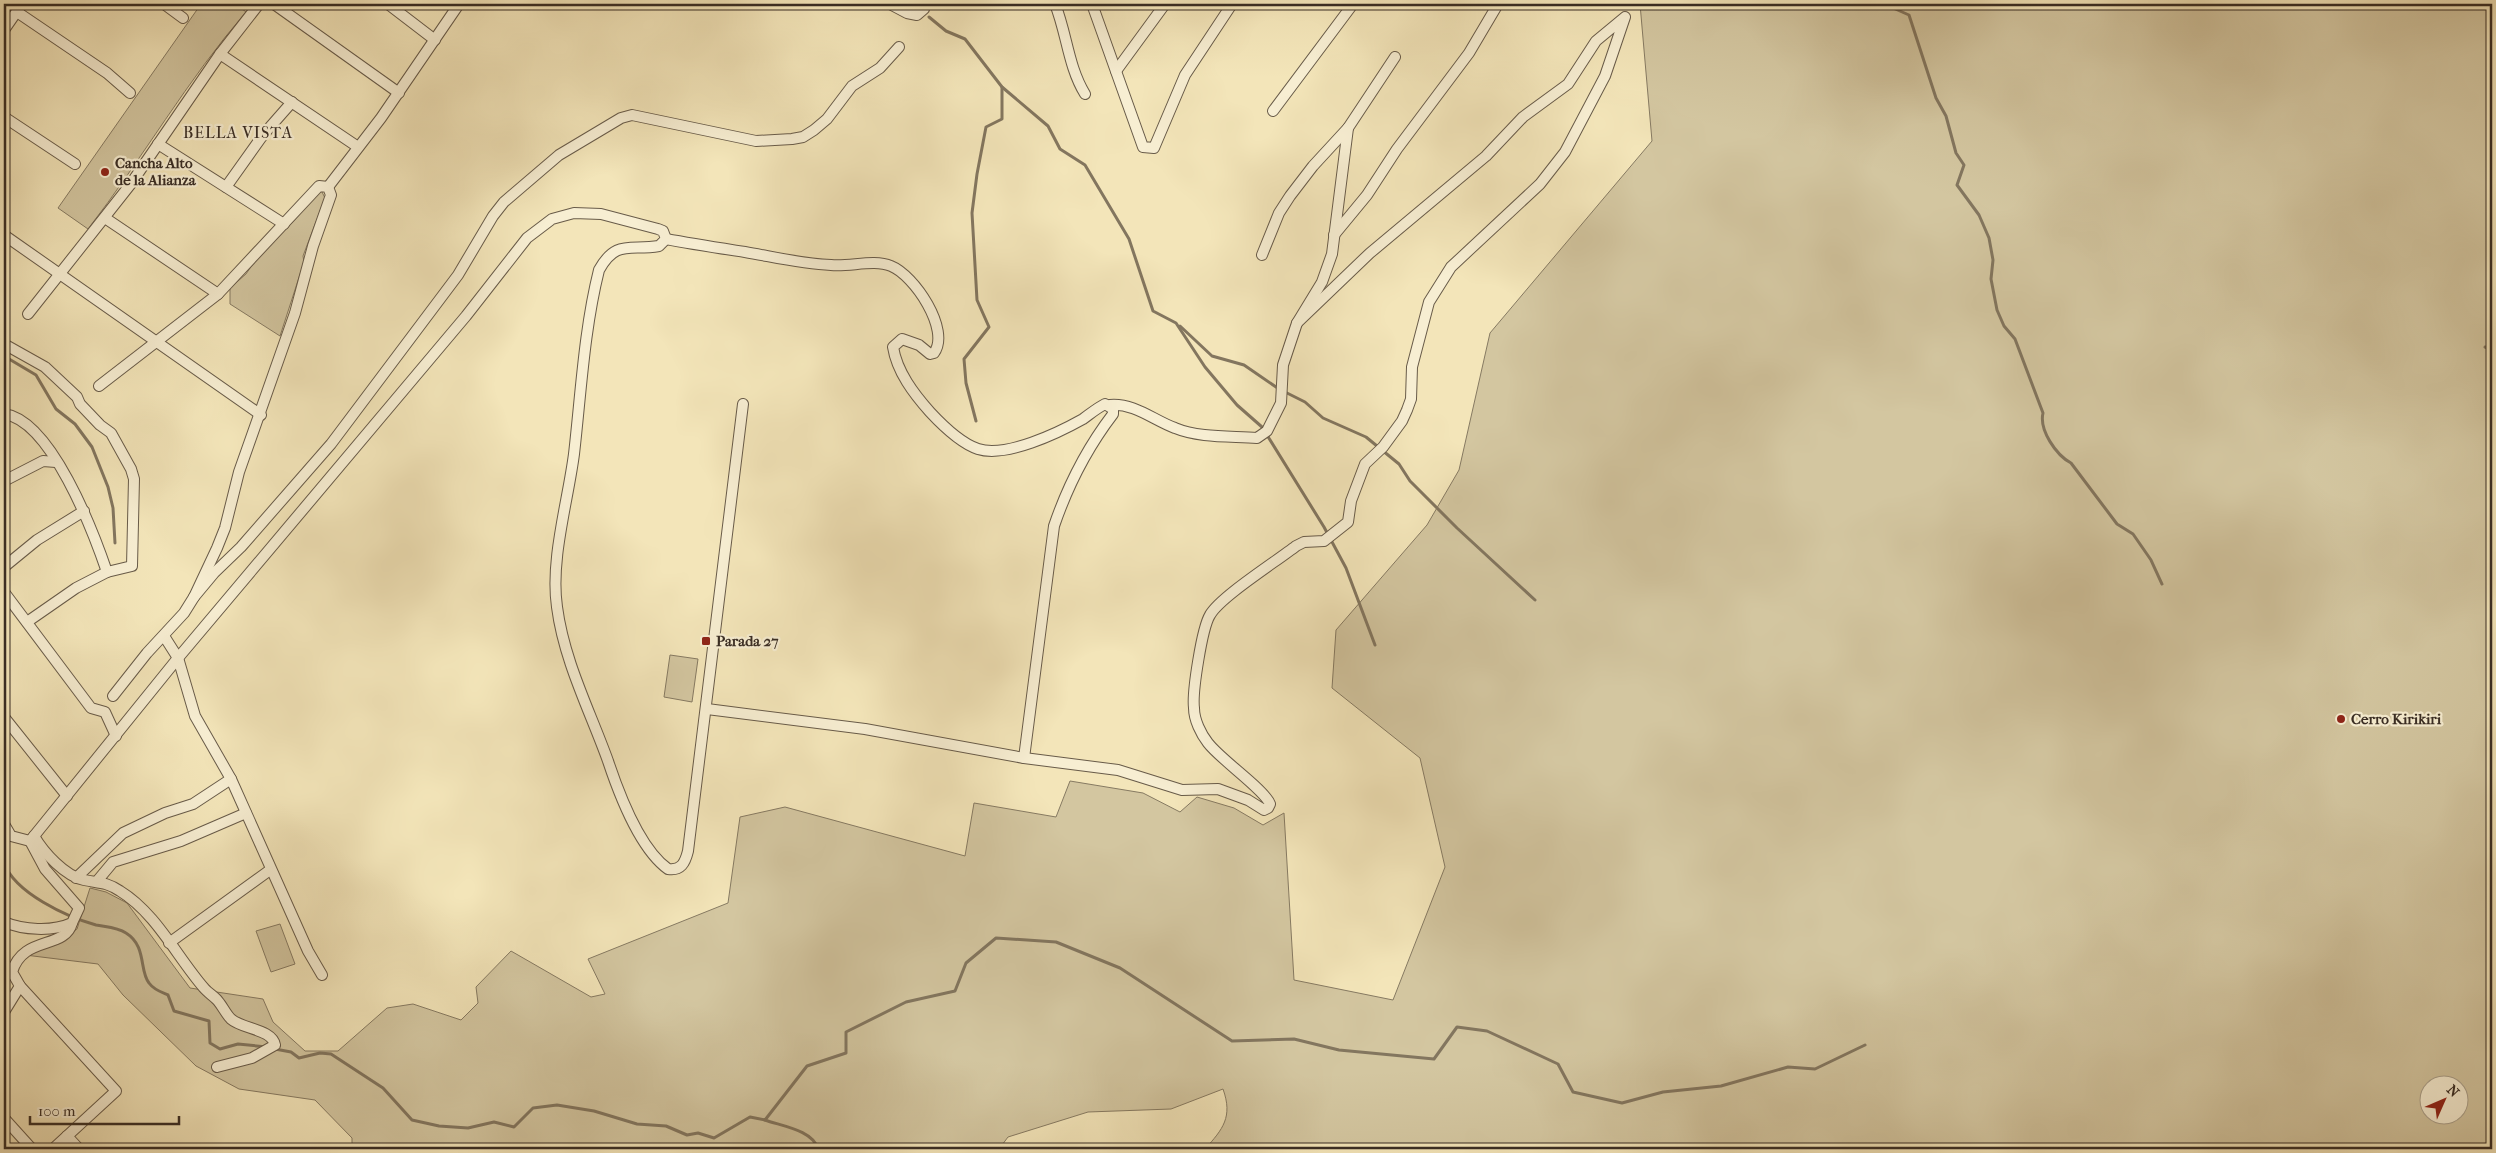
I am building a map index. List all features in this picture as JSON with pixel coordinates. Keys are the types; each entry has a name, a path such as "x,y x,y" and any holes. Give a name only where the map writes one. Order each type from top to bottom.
{"street":[{"path":"164,4 183,18"},
{"path":"28,314 105,218 220,54 259,4"},
{"path":"274,4 399,93"},
{"path":"388,4 435,40"},
{"path":"328,187 399,93 460,4"},
{"path":"890,4 908,13 917,15 924,8 924,4"},
{"path":"1055,4 1061,18 1075,77 1085,94"},
{"path":"1092,4 1143,147 1154,148 1185,75 1232,4"},
{"path":"1116,71 1165,4"},
{"path":"1272,111 1353,4"},
{"path":"1333,236 1367,195 1397,150 1469,53 1498,4"},
{"path":"4,30 20,8 107,73 130,93"},
{"path":"707,709 865,729 1024,758 1118,770 1182,790 1218,789 1248,800 1264,810 1268,808 1270,804 1265,796 1229,765 1206,741 1195,717 1195,691 1210,615 1236,590 1296,546 1304,542 1324,540 1345,526 1351,501 1365,464 1382,447 1402,421 1407,410 1411,399 1412,366 1429,302 1451,266 1540,184 1561,158 1605,76 1625,17 1596,41 1568,84 1523,117 1486,156 1370,253 1297,324"},
{"path":"113,696 146,653 164,636 214,573 241,547 331,444 458,275 493,216 504,202 537,172 559,155 621,118 632,115 756,141 770,142 803,137 828,119 852,86 880,68 899,48"},
{"path":"220,54 358,147"},
{"path":"1262,255 1280,213 1290,196 1348,128 1395,57"},
{"path":"226,187 262,135 292,102"},
{"path":"4,117 75,164"},
{"path":"666,239 778,260 832,266 885,264 901,271 927,302 937,326 939,341 938,348 934,353 930,354 918,345 902,339 893,347 894,356 911,389 922,403 961,440 977,448 996,450 1022,445 1069,426 1105,404 1110,406 1119,405 1147,413 1183,430 1257,438 1267,430 1281,402 1283,365 1297,324 1322,282 1332,254 1348,128"},
{"path":"158,144 284,224"},
{"path":"99,386 218,294 233,280 252,255 284,224 318,186 328,187"},
{"path":"194,597 225,528 240,472 261,415 294,313 312,246 331,194 328,187"},
{"path":"32,838 178,658 466,316 527,238 561,215 587,213 658,228 663,231 666,239"},
{"path":"105,218 218,294"},
{"path":"4,234 261,415"},
{"path":"666,239 659,246 624,246 617,249 604,260 599,270 592,301 555,591 562,634 570,664 617,787 637,828 655,858 668,869 679,868 686,858 717,632 743,404"},
{"path":"4,344 45,367 77,397 80,404 100,425 112,434 131,469 134,479 132,566 107,572 76,588 27,622"},
{"path":"1024,758 1054,526 1065,494 1077,470 1094,439 1113,414 1110,406"},
{"path":"4,414 14,416 26,422 67,477 84,511 107,572"},
{"path":"4,481 43,461 56,462"},
{"path":"4,567 37,540 84,511"},
{"path":"4,592 90,708 105,712 116,736"},
{"path":"164,636 178,658 196,716 231,779 270,870 308,951 322,975"},
{"path":"4,717 67,796"},
{"path":"76,878 123,833 165,813 193,804 231,779"},
{"path":"98,880 113,862 181,841 246,813"},
{"path":"4,824 11,836 32,838 76,878 98,880 120,890 142,909 205,989 234,1021 270,1036 275,1042 276,1045 258,1056 217,1068"},
{"path":"32,838 45,870 64,892 77,902 79,908 70,930 64,936 24,952 16,960 12,972 20,986 116,1091 52,1149"},
{"path":"169,943 270,870"},
{"path":"4,922 23,927 49,928 72,924"},
{"path":"4,1012 20,986"},
{"path":"4,1118 32,1149"},
{"path":"68,1136 79,1149"}],"shaded area":[{"path":"4,4 18,4 4,24"},
{"path":"201,4 236,4 246,12 204,65 88,229 58,208"},
{"path":"1640,4 2492,4 2492,1149 1205,1149 1217,1135 1224,1122 1227,1107 1223,1089 1171,1109 1088,1112 1008,1137 999,1149 352,1149 352,1138 315,1100 239,1089 196,1066 123,995 98,964 25,955 47,947 77,929 90,888 106,892 127,903 190,988 263,999 273,1022 305,1051 338,1051 387,1008 413,1004 461,1020 478,1003 476,987 511,951 591,997 605,994 588,959 728,903 740,817 785,807 965,856 974,803 1056,817 1070,781 1143,793 1180,812 1197,797 1234,808 1263,825 1284,813 1294,980 1393,1000 1445,867 1420,758 1332,688 1336,630 1427,525 1459,470 1490,333 1652,141"},
{"path":"321,190 325,198 303,256 304,262 280,336 230,304 230,288 246,274 261,252 292,223 316,193"},
{"path":"670,655 698,659 692,702 664,697"},
{"path":"280,924 295,964 271,972 256,931"}],"waterway":[{"path":"1884,4 1909,15 1936,98 1946,116 1956,153 1964,165 1957,185 1979,215 1989,238 1993,260 1991,279 1997,310 2004,326 2015,339 2043,413 2042,420 2046,434 2054,448 2071,463 2117,524 2133,534 2151,560 2162,584"},
{"path":"929,17 946,31 965,39 1002,87 1048,126 1060,149 1085,165 1129,239 1153,311 1176,323 1205,367 1237,405 1262,427 1324,527 1346,568 1375,645"},
{"path":"976,421 966,383 964,359 989,327 977,300 972,213 986,127 1002,119 1002,87"},
{"path":"1180,326 1212,356 1244,365 1279,389"},
{"path":"2485,347 2492,350"},
{"path":"4,356 36,375 56,409 75,424 92,447 108,487 113,508 115,543"},
{"path":"1285,392 1305,402 1323,418 1366,437 1399,464 1410,481 1457,528 1535,600"},
{"path":"4,863 10,874 19,884 43,902 71,916 96,925 119,930 133,938 140,951 144,972 149,983 155,989 168,995 174,1011 209,1021 210,1043 220,1049 238,1044 267,1047"},
{"path":"275,1049 291,1052 299,1058 320,1053 331,1054 383,1088 412,1120 439,1126 468,1128 494,1122 514,1127 533,1108 557,1105 594,1111 637,1124 666,1126 687,1135 698,1133 714,1138 750,1117 765,1120 807,1066 846,1053 846,1032 906,1002 955,991 966,963 996,938 1056,942 1120,968 1232,1041 1294,1039 1339,1050 1434,1059 1457,1027 1487,1031 1558,1064 1573,1092 1622,1103 1663,1092 1721,1086 1788,1067 1815,1069 1865,1045"},
{"path":"765,1120 803,1133 810,1137 818,1149"}],"place":[{"name":"Cancha Alto de la Alianza","path":"105,172"},
{"name":"Parada 27","path":"706,641"},
{"name":"Cerro Kirikiri","path":"2341,719"}],"district":[{"name":"BELLA VISTA","path":"238,132"}]}
